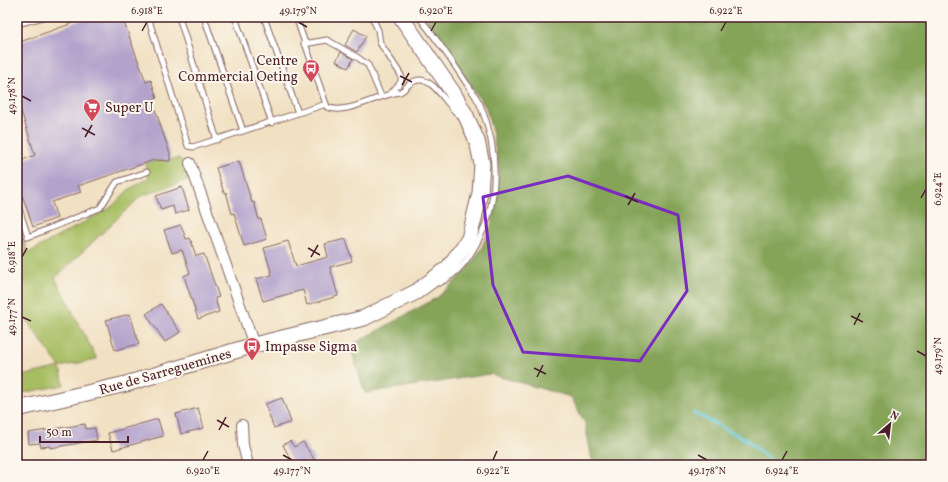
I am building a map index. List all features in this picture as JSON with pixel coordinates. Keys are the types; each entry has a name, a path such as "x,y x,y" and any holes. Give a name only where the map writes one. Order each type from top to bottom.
{"main road":[{"name":"Rue de Sarreguemines","path":"17,409 126,384 254,345 364,318 416,292 448,268 469,239 480,193 482,164 477,141 470,123 452,90 402,17"}],"street":[{"path":"190,163 254,345"},
{"path":"242,425 243,445 248,465"}],"lane":[{"path":"17,24 43,17"},
{"path":"148,17 188,146 193,147 217,140 326,104"},
{"path":"179,17 217,140"},
{"path":"204,17 243,132"},
{"path":"235,17 272,123"},
{"path":"264,17 298,113"},
{"path":"296,17 304,44 328,108 334,110 391,93 400,92 408,84 416,80 426,80 432,84 452,110 470,123"},
{"path":"372,17 378,30 380,43 401,75 401,82 391,93"},
{"path":"416,292 447,279 468,261 482,233 493,199 494,160 489,131 481,106 456,67 419,17"},
{"path":"304,44 327,40 368,64 381,96"},
{"path":"17,202 28,237 100,208 116,182 147,172"}],"highlighted area":[{"path":"568,176 678,215 687,291 640,361 523,352 493,285 483,197"}],"green space":[{"path":"425,17 931,17 931,465 593,465 585,423 571,397 490,374 365,393 350,346 438,297 467,270 481,249 491,226 496,204 499,170 493,135 486,108"},
{"path":"179,158 185,164 188,180 141,196 55,278 97,359 60,367 17,307 17,221 28,253 110,208 128,190 149,178 145,164 154,161"},
{"path":"60,367 64,385 17,394 17,377"}],"building":[{"name":"Super U","path":"90,17 122,17 146,82 151,80 157,98 152,100 170,154 170,161 154,160 78,186 81,192 52,202 57,218 33,227 17,180 17,162 35,155 17,98 17,96 23,93 17,75 17,43"},
{"path":"354,29 366,36 357,52 345,45"},
{"path":"341,52 353,59 348,68 336,61"},
{"path":"239,161 252,203 254,202 259,220 261,219 267,239 244,246 234,213 232,214 226,192 224,193 216,168"},
{"path":"182,187 189,210 175,214 173,206 161,210 156,196"},
{"path":"181,225 186,239 190,238 196,256 204,254 219,297 215,298 219,312 198,319 184,276 190,273 182,250 172,253 164,230"},
{"path":"346,239 352,261 330,267 338,296 307,305 303,290 263,301 256,279 272,275 264,248 288,241 296,266 328,257 325,244"},
{"path":"161,304 180,332 165,342 146,314"},
{"path":"130,314 139,344 115,350 106,320"},
{"path":"282,398 291,422 274,428 265,404"},
{"path":"198,408 204,428 181,434 176,414"},
{"path":"158,419 163,436 113,450 108,433"},
{"path":"85,424 86,429 95,428 97,440 50,448 50,446 41,447 40,443 29,444 28,433"},
{"path":"290,441 294,447 303,442 314,459 312,465 294,465 283,445"}],"waterway":[{"path":"694,413 745,439 776,465"}],"place":[{"name":"Centre Commercial Oeting","path":"311,83"},
{"name":"Super U","path":"92,122"},
{"name":"Impasse Sigma","path":"252,361"}]}
